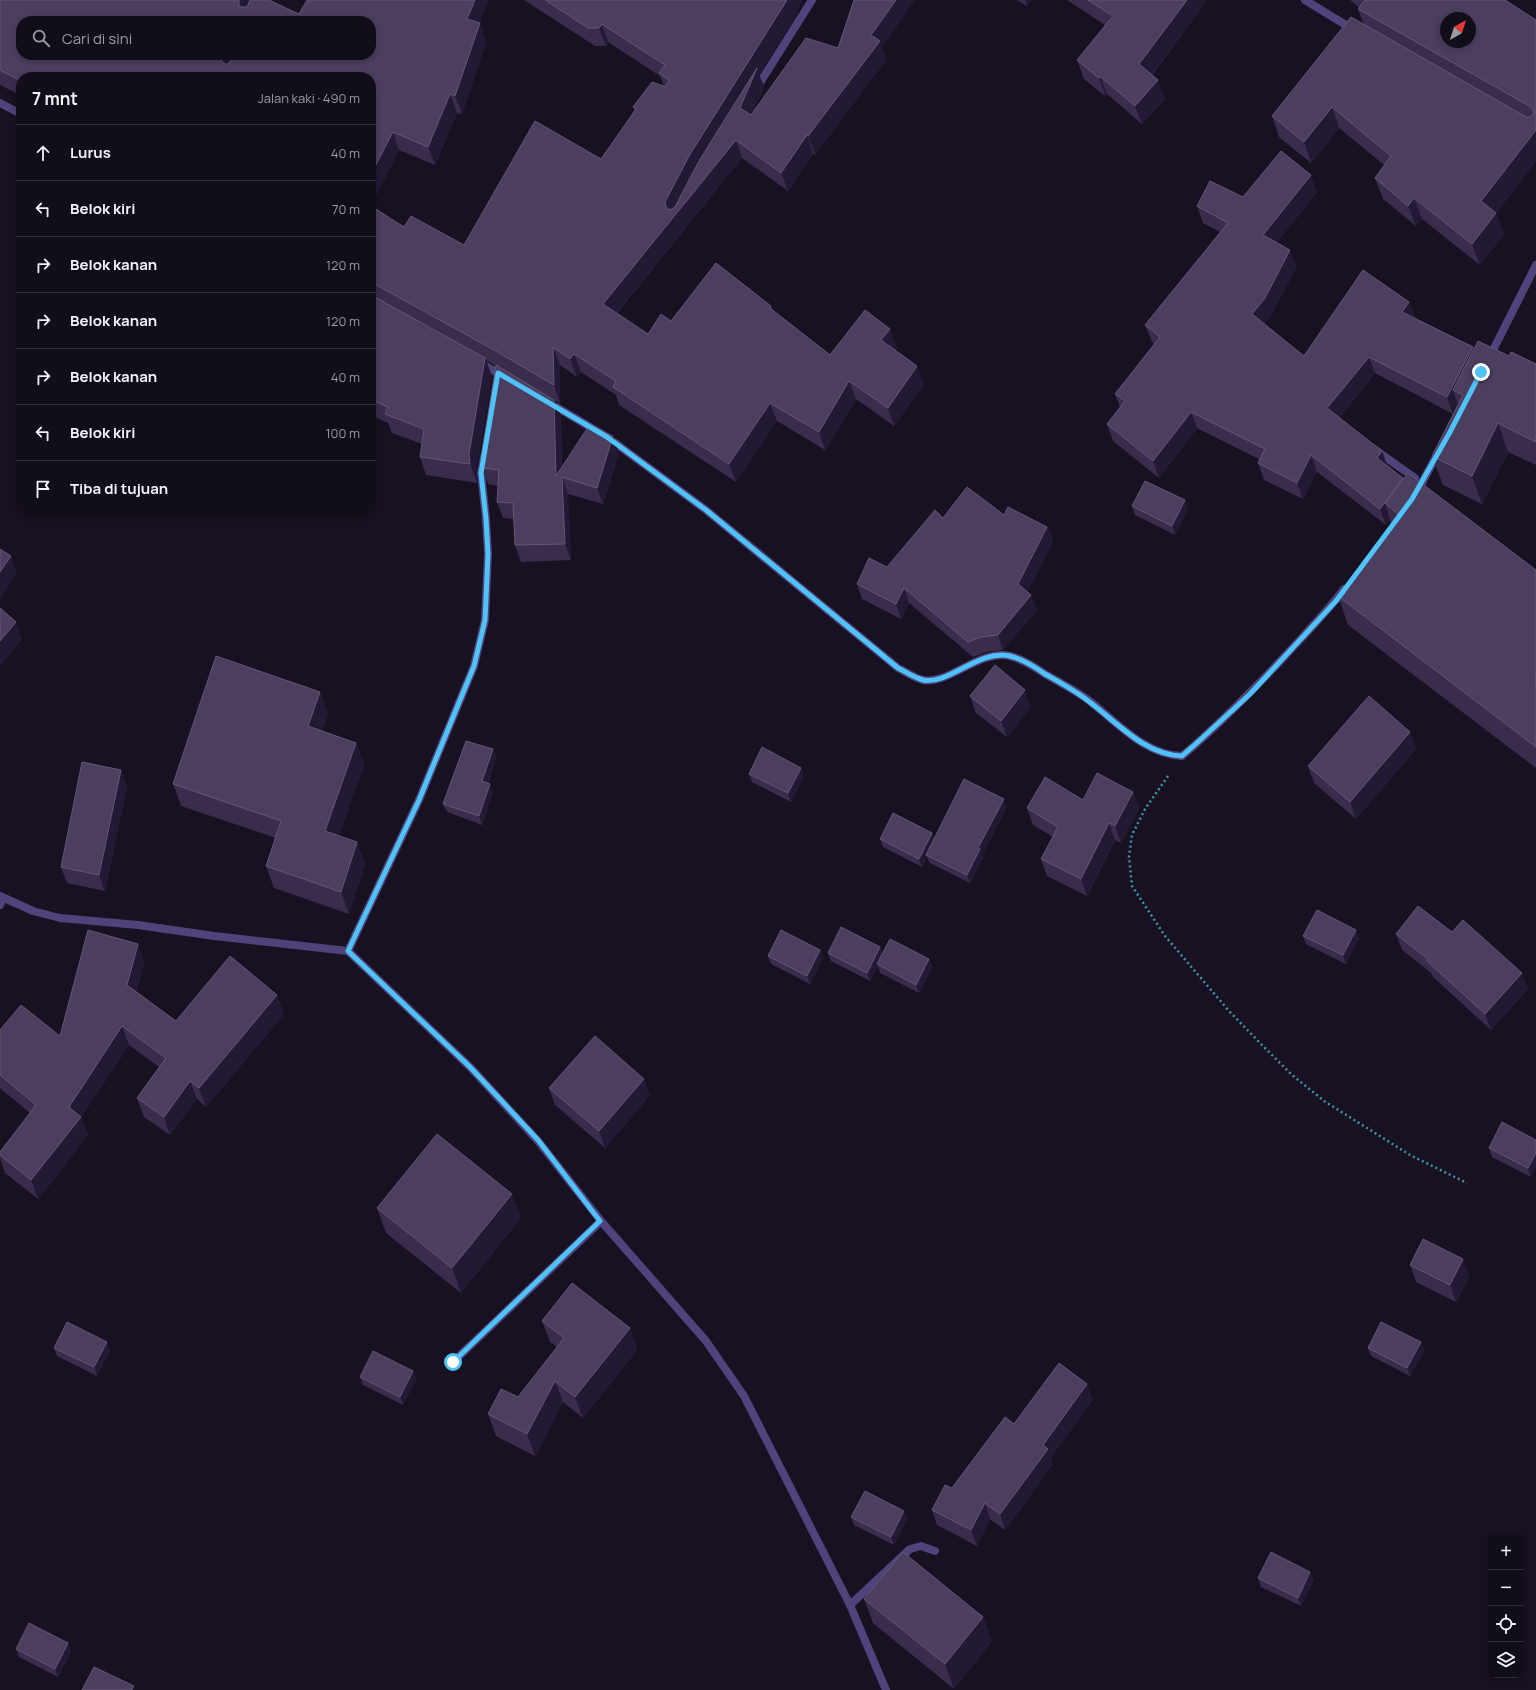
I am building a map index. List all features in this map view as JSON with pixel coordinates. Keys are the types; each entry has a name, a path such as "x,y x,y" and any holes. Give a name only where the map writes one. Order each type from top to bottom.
{"street":[{"path":"750,98 812,0"},
{"path":"1305,0 1360,33"},
{"path":"0,103 16,111"},
{"path":"1485,366 1536,265"},
{"path":"471,358 497,376 511,381"},
{"path":"539,397 607,437 706,510 898,668 923,680 938,679 978,660 995,656 1010,656 1031,665 1086,699 1143,744 1157,752 1169,756 1182,756 1250,694 1317,622 1350,582"},
{"path":"1412,499 1443,445"},
{"path":"1370,446 1422,483"},
{"path":"348,951 419,800 474,666 485,620 488,554 481,473 485,450"},
{"path":"1,900 60,918 138,925 214,936 348,951 470,1067 538,1140 600,1221 706,1341 744,1396 850,1605 886,1690"},
{"path":"453,1362 600,1221"},
{"path":"850,1605 910,1549 922,1546 935,1551"}],"path":[{"path":"1182,756 1145,809 1132,835 1129,857 1132,886 1161,929 1224,1005 1291,1074 1324,1101 1410,1154 1467,1183"}],"building":[{"path":"0,0 239,0 239,6 247,7 250,0 269,0 299,14 307,0 475,0 467,19 480,23 455,96 450,94 428,147 393,132 376,164 376,72 16,72 16,78 0,70"},
{"path":"545,0 787,0 689,156 665,202 666,207 670,210 675,207 699,161 757,68 740,108 751,115 806,38 838,48 854,0 896,0 871,35 880,41 808,136 807,135 781,173 736,140 603,304 648,334 661,314 671,321 716,263 830,355 865,310 890,329 881,340 917,366 888,408 849,381 819,432 770,403 729,464 613,387 616,381 574,354 570,359 553,347 554,385 376,285 376,209 404,227 411,216 464,245 535,121 601,159 636,109 633,107 652,82 666,87 669,80 659,73 665,65 602,24 599,28 588,28"},
{"path":"1088,0 1187,0 1139,64 1158,80 1135,106 1100,76 1099,78 1077,60 1113,16"},
{"path":"1365,0 1505,0 1536,20 1536,130 1481,201 1496,213 1472,244 1414,198 1408,206 1375,178 1391,156 1332,107 1304,142 1272,116 1351,17 1526,117 1533,115 1534,112 1531,107 1358,9"},
{"path":"1281,151 1311,175 1263,235 1290,250 1265,298 1252,314 1304,356 1363,270 1409,302 1402,312 1473,347 1447,397 1369,357 1327,408 1382,451 1377,458 1403,478 1380,509 1311,455 1297,483 1258,463 1265,449 1191,412 1153,461 1107,424 1125,401 1115,394 1160,337 1145,325 1228,223 1197,206 1210,181 1243,197"},
{"path":"376,298 485,358 469,454 470,464 420,457 424,429 385,414 388,407 376,402"},
{"path":"1478,341 1509,356 1511,352 1536,364 1536,442 1498,423 1472,476 1432,456 1463,395 1453,390"},
{"path":"496,365 554,400 556,476 588,427 613,436 597,488 562,477 565,544 515,545 513,503 497,502 499,470 482,468 481,457"},
{"path":"1408,473 1536,570 1536,747 1338,596 1399,515 1385,503"},
{"path":"1145,481 1185,500 1172,526 1132,506"},
{"path":"967,487 1004,515 1008,507 1047,527 1018,584 1031,595 998,635 981,637 968,642 904,588 896,604 857,584 869,558 887,567 935,510 943,518"},
{"path":"0,549 11,556 0,572"},
{"path":"0,608 16,622 0,641"},
{"path":"216,656 320,692 308,726 356,743 325,831 357,842 341,892 266,866 281,821 173,784"},
{"path":"995,665 1025,690 1001,721 970,696"},
{"path":"1369,696 1410,732 1350,802 1308,766"},
{"path":"466,741 493,749 482,781 490,784 479,816 443,804"},
{"path":"762,747 801,768 788,793 749,774"},
{"path":"82,762 121,770 99,875 61,867"},
{"path":"1097,773 1133,792 1115,826 1109,823 1081,879 1041,859 1058,827 1027,808 1045,777 1083,800"},
{"path":"964,779 1004,799 978,848 980,849 967,875 926,855"},
{"path":"893,813 932,833 919,859 880,839"},
{"path":"1418,906 1452,932 1463,920 1522,973 1485,1014 1427,961 1428,959 1396,934"},
{"path":"1317,910 1356,930 1343,955 1303,936"},
{"path":"841,927 880,947 867,973 828,953"},
{"path":"88,930 138,944 127,985 176,1021 230,956 277,995 199,1088 190,1081 164,1117 137,1098 166,1058 122,1026 69,1107 81,1117 31,1180 0,1155 0,1152 36,1105 0,1075 0,1030 21,1005 60,1036"},
{"path":"781,930 820,950 807,976 768,956"},
{"path":"890,939 929,959 916,985 877,964"},
{"path":"595,1036 644,1079 599,1131 549,1088"},
{"path":"1502,1122 1536,1140 1536,1153 1528,1168 1489,1148"},
{"path":"437,1134 512,1194 452,1268 377,1208"},
{"path":"1423,1239 1463,1259 1450,1285 1410,1265"},
{"path":"572,1283 630,1328 575,1397 555,1381 527,1434 488,1414 501,1389 518,1397 564,1338 542,1321"},
{"path":"67,1322 107,1342 94,1367 54,1348"},
{"path":"1381,1322 1421,1342 1407,1368 1368,1348"},
{"path":"373,1351 413,1371 400,1397 360,1377"},
{"path":"1059,1363 1087,1384 1043,1445 1048,1449 1000,1514 985,1503 971,1530 932,1510 945,1485 952,1488 1005,1417 1014,1424"},
{"path":"865,1491 904,1511 891,1537 851,1517"},
{"path":"903,1552 983,1617 945,1664 864,1599"},
{"path":"1271,1552 1310,1572 1298,1598 1258,1578"},
{"path":"29,1623 68,1643 55,1669 16,1649"},
{"path":"94,1667 134,1686 132,1690 82,1690"}],"route":[{"path":"453,1362 600,1221 538,1140 470,1067 408,1006 348,951 419,800 474,666 485,620 488,554 481,473 498,373 607,437 706,510 898,668 923,680 938,679 978,660 995,656 1010,656 1031,665 1086,699 1143,744 1157,752 1169,756 1182,756 1250,694 1336,601 1412,499 1450,432 1481,372"}]}
